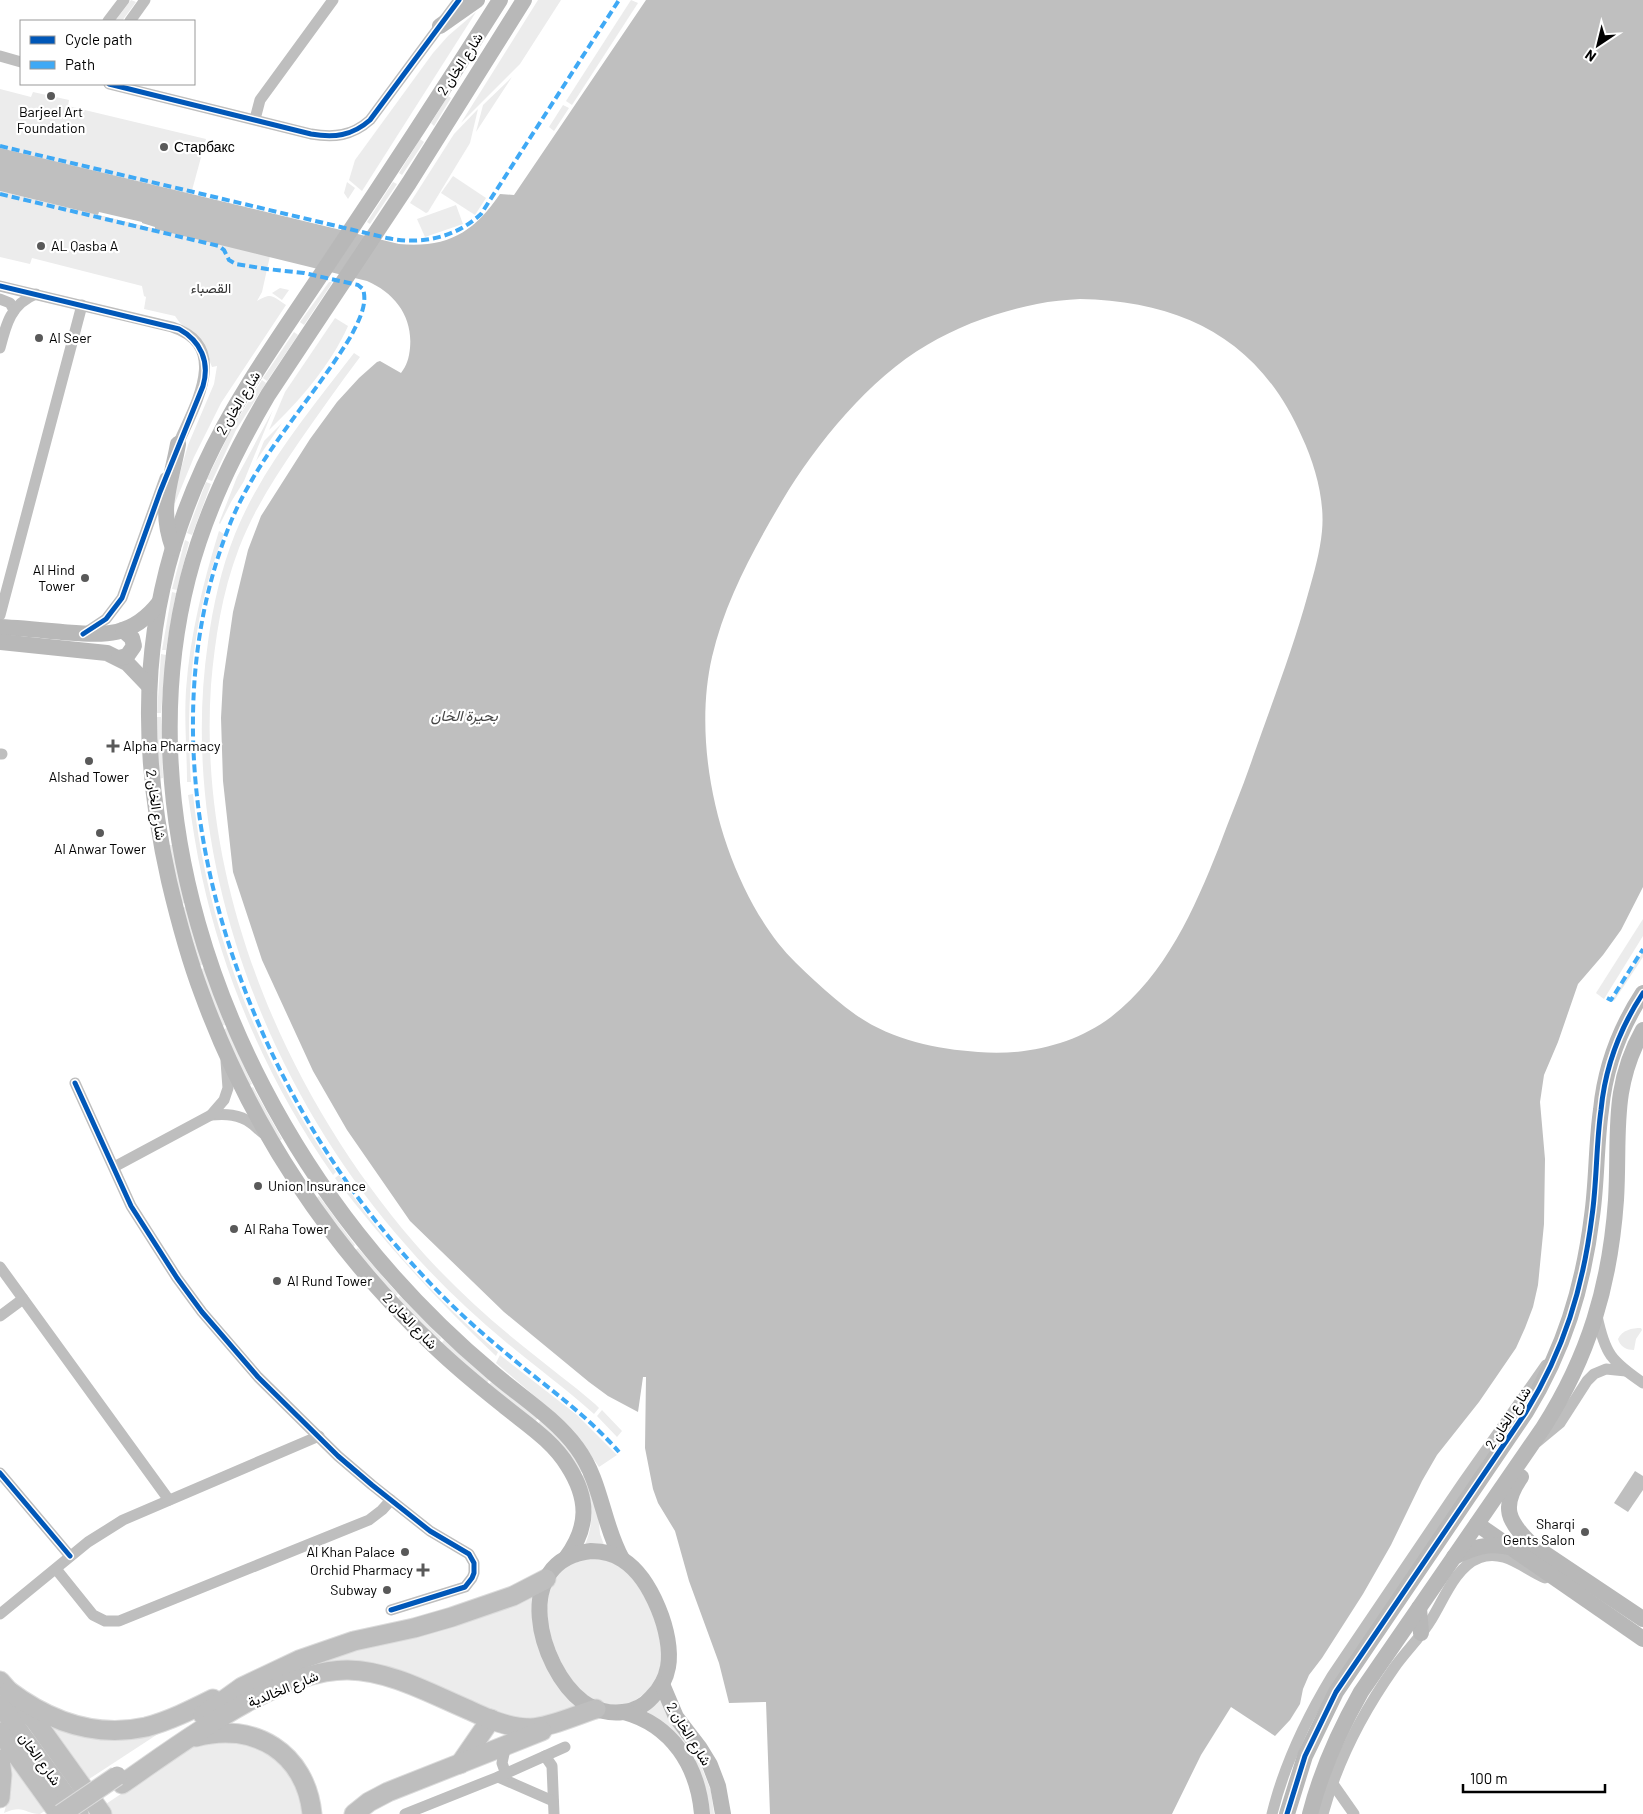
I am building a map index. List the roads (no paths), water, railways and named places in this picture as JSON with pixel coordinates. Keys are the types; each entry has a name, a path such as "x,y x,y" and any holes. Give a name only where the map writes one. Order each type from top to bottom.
{"main road":[{"path":"440,26 478,0"},
{"name":"شارع الخان 2","path":"500,0 256,374 218,438 194,490 173,548 159,603 148,686 149,758 159,838 189,957 226,1053 254,1110 268,1136 310,1202 336,1238 382,1292 441,1352 485,1391 546,1439 567,1463 580,1492 584,1520 580,1537 566,1558"},
{"name":"شارع الخان 2","path":"524,0 409,182 254,418 217,491 196,548 182,604 173,658 170,739 176,818 190,892 214,972 242,1041 271,1101 304,1158 360,1236 417,1302 492,1373 551,1420 575,1446 594,1477 611,1535 622,1559"},
{"path":"173,548 166,522 165,504 178,444"},
{"path":"0,626 83,634 108,634 123,630 143,620 159,603"},
{"path":"120,658 130,653 134,646 130,635 123,630"},
{"path":"0,642 100,652 120,658 134,668 148,686"},
{"name":"شارع الخان 2","path":"1287,1814 1305,1756 1325,1712 1349,1672 1526,1412 1542,1386 1558,1352 1574,1309 1584,1266 1595,1190 1601,1108 1610,1063 1621,1035 1640,1003"},
{"path":"1310,1814 1323,1773 1343,1726 1361,1692 1531,1446 1565,1393 1583,1355 1605,1282 1611,1246 1617,1175 1616,1132 1619,1101 1626,1071 1640,1036 1621,1035"},
{"path":"1531,1446 1527,1465 1509,1499 1509,1510 1513,1524 1532,1545 1636,1609 1643,1619"},
{"path":"1477,1524 1643,1639"},
{"path":"1454,1557 1472,1548 1484,1545 1499,1545 1511,1548"},
{"path":"604,1552 622,1559 642,1580 653,1598 663,1622 669,1656 667,1672 662,1684 655,1694 643,1705 624,1712 606,1712 584,1703 573,1693 560,1675 548,1652 541,1627 540,1592 552,1569 566,1558 578,1553 604,1552"},
{"name":"شارع الخالدية","path":"79,1814 119,1780 242,1687 280,1668 319,1653 354,1641 414,1628 452,1617 512,1596 546,1579"},
{"path":"1419,1608 1421,1633"},
{"name":"شارع الخالدية","path":"60,1814 220,1718 277,1688 335,1670 360,1671 384,1676 509,1725 530,1728 544,1726 596,1709"},
{"name":"شارع الخان 2","path":"662,1684 676,1717 710,1765 718,1786 723,1814"},
{"path":"3,1692 61,1721 89,1728 118,1730 146,1727 163,1722 242,1687"},
{"path":"3,1692 41,1729 102,1814"},
{"name":"شارع الخان","path":"3,1692 79,1814"},
{"name":"شارع الخان 2","path":"624,1712 651,1723 662,1730 675,1743 693,1776 702,1814"},
{"path":"1304,1726 1325,1712"},
{"path":"460,1764 491,1719"},
{"path":"354,1814 378,1796 460,1764 500,1763 542,1731 560,1721"},
{"path":"1343,1726 1349,1746"},
{"name":"شارع الخان","path":"0,1732 60,1814"},
{"path":"185,1740 217,1732 228,1732 250,1735 266,1742 287,1758 298,1772 309,1795 312,1814"},
{"path":"0,1758 2,1775 0,1798"}],"street":[{"path":"109,20 124,0"},
{"path":"131,20 145,0"},
{"path":"254,119 260,100 333,0"},
{"path":"115,85 322,136 332,137 353,132 370,120 459,0"},
{"path":"0,56 20,62"},
{"path":"0,286 179,329 190,336 199,347 206,366 205,379 178,444 122,598 106,619 83,634"},
{"path":"0,348 8,321 14,310 26,299 36,294"},
{"path":"0,299 10,303 14,310"},
{"path":"0,615 82,305"},
{"path":"114,1167 211,1115 224,1100 228,1088 226,1053"},
{"path":"75,1083 131,1206 148,1235 202,1312 258,1377 338,1456 439,1537 466,1550 472,1558 475,1568 474,1573 469,1583 460,1590 391,1610"},
{"path":"211,1115 230,1114 240,1117 268,1136"},
{"path":"0,1267 169,1500"},
{"path":"0,1316 23,1299"},
{"path":"1596,1316 1606,1348 1614,1360 1626,1372 1643,1383"},
{"path":"1272,1814 1287,1768 1304,1726 1322,1692 1526,1390 1558,1352"},
{"path":"1531,1446 1560,1423 1587,1381 1594,1374 1606,1369 1626,1372"},
{"path":"0,1614 88,1542 123,1520 319,1436"},
{"path":"0,1473 70,1556"},
{"path":"56,1569 93,1615 105,1622 118,1621 369,1520 391,1500"},
{"path":"1323,1814 1349,1746 1384,1683 1431,1620 1441,1601 1464,1568 1479,1558 1491,1555 1503,1556 1533,1573 1564,1584"},
{"path":"405,1814 500,1763 545,1756 565,1746"},
{"path":"545,1756 552,1766 554,1814"},
{"path":"500,1763 553,1801"},
{"path":"1333,1784 1354,1814"}],"water":[{"name":"بحيرة الخان","path":"646,0 1643,0 1643,887 1621,930 1578,984 1558,1042 1544,1075 1540,1102 1545,1159 1544,1224 1538,1285 1533,1307 1516,1348 1479,1402 1437,1455 1422,1481 1391,1545 1363,1594 1309,1675 1303,1689 1300,1704 1290,1720 1275,1736 1231,1707 1201,1755 1172,1814 770,1814 766,1702 729,1703 719,1663 689,1581 675,1531 658,1503 653,1489 645,1448 646,1377 643,1377 638,1412 608,1396 504,1312 410,1221 347,1130 313,1071 262,960 233,872 223,781 221,718 223,681 233,612 248,550 261,516 310,439 337,402 377,362 380,361 401,373 410,352 410,337 405,316 394,299 367,281 0,191 0,148 399,244 416,245 432,243 458,235 480,219 500,194 514,195","holes":["1080,299 1117,302 1152,308 1184,318 1214,332 1240,351 1264,375 1285,403 1307,448 1315,471 1323,519 1318,555 1296,635 1282,676 1245,780 1209,871 1176,940 1148,981 1111,1017 1097,1027 1065,1041 1031,1050 995,1053 930,1046 884,1031 856,1015 791,958 778,943 758,913 741,880 727,844 716,807 705,730 706,693 712,657 732,596 782,501 828,435 885,375 927,345 967,325 995,315 1023,307 1058,301"]},
{"path":"1635,1471 1643,1476 1643,1490 1628,1512 1614,1503"}],"place":[{"name":"Barjeel Art Foundation","path":"51,96"},
{"name":"Старбакс","path":"164,147"},
{"name":"AL Qasba A","path":"41,246"},
{"name":"Al Seer","path":"39,338"},
{"name":"Al Hind Tower","path":"85,578"},
{"name":"Alpha Pharmacy","path":"113,746"},
{"name":"Alshad Tower","path":"89,761"},
{"name":"Al Anwar Tower","path":"100,833"},
{"name":"Union Insurance","path":"258,1186"},
{"name":"Al Raha Tower","path":"234,1229"},
{"name":"Al Rund Tower","path":"277,1281"},
{"name":"Sharqi Gents Salon","path":"1585,1532"},
{"name":"Al Khan Palace","path":"405,1552"},
{"name":"Orchid Pharmacy","path":"423,1570"},
{"name":"Subway","path":"387,1590"}],"park label":[{"name":"القصباء","path":"211,288"}]}
